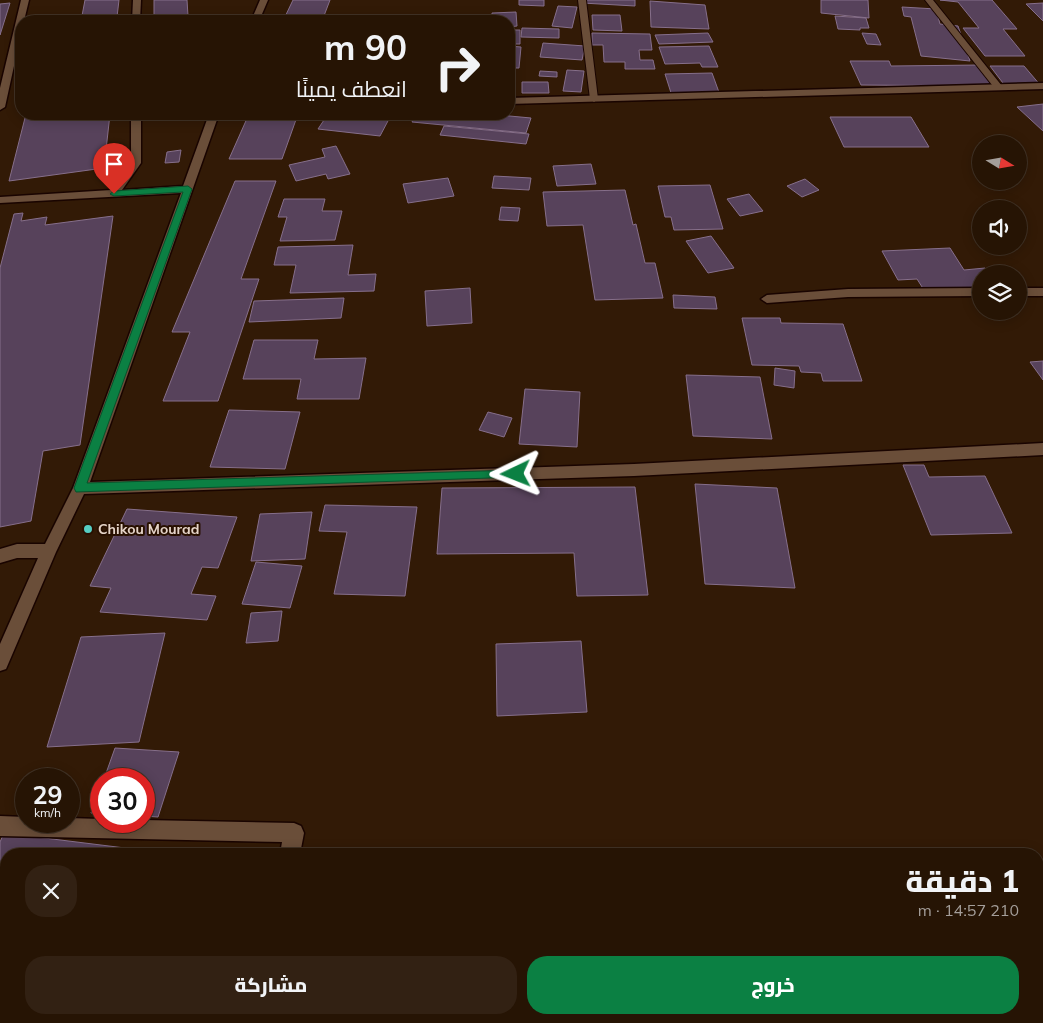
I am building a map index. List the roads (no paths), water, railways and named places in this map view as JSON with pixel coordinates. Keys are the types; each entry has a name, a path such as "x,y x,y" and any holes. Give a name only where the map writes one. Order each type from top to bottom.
{"street":[{"path":"21,15 24,0"},
{"path":"136,0 136,15"},
{"path":"258,15 264,0"},
{"path":"0,107 15,40"},
{"path":"515,101 1043,86"},
{"path":"114,194 136,164 136,120"},
{"path":"0,663 49,551 80,488 212,120"},
{"path":"0,200 188,189"},
{"path":"767,299 848,294 972,292"},
{"path":"1027,292 1043,292"},
{"path":"80,488 634,470 1043,449"},
{"path":"0,556 18,551 49,551"},
{"path":"0,826 294,833 291,848"}],"lane":[{"path":"582,0 594,99"},
{"path":"929,0 999,88"}],"place":[{"name":"Chikou Mourad","path":"88,529"}]}
